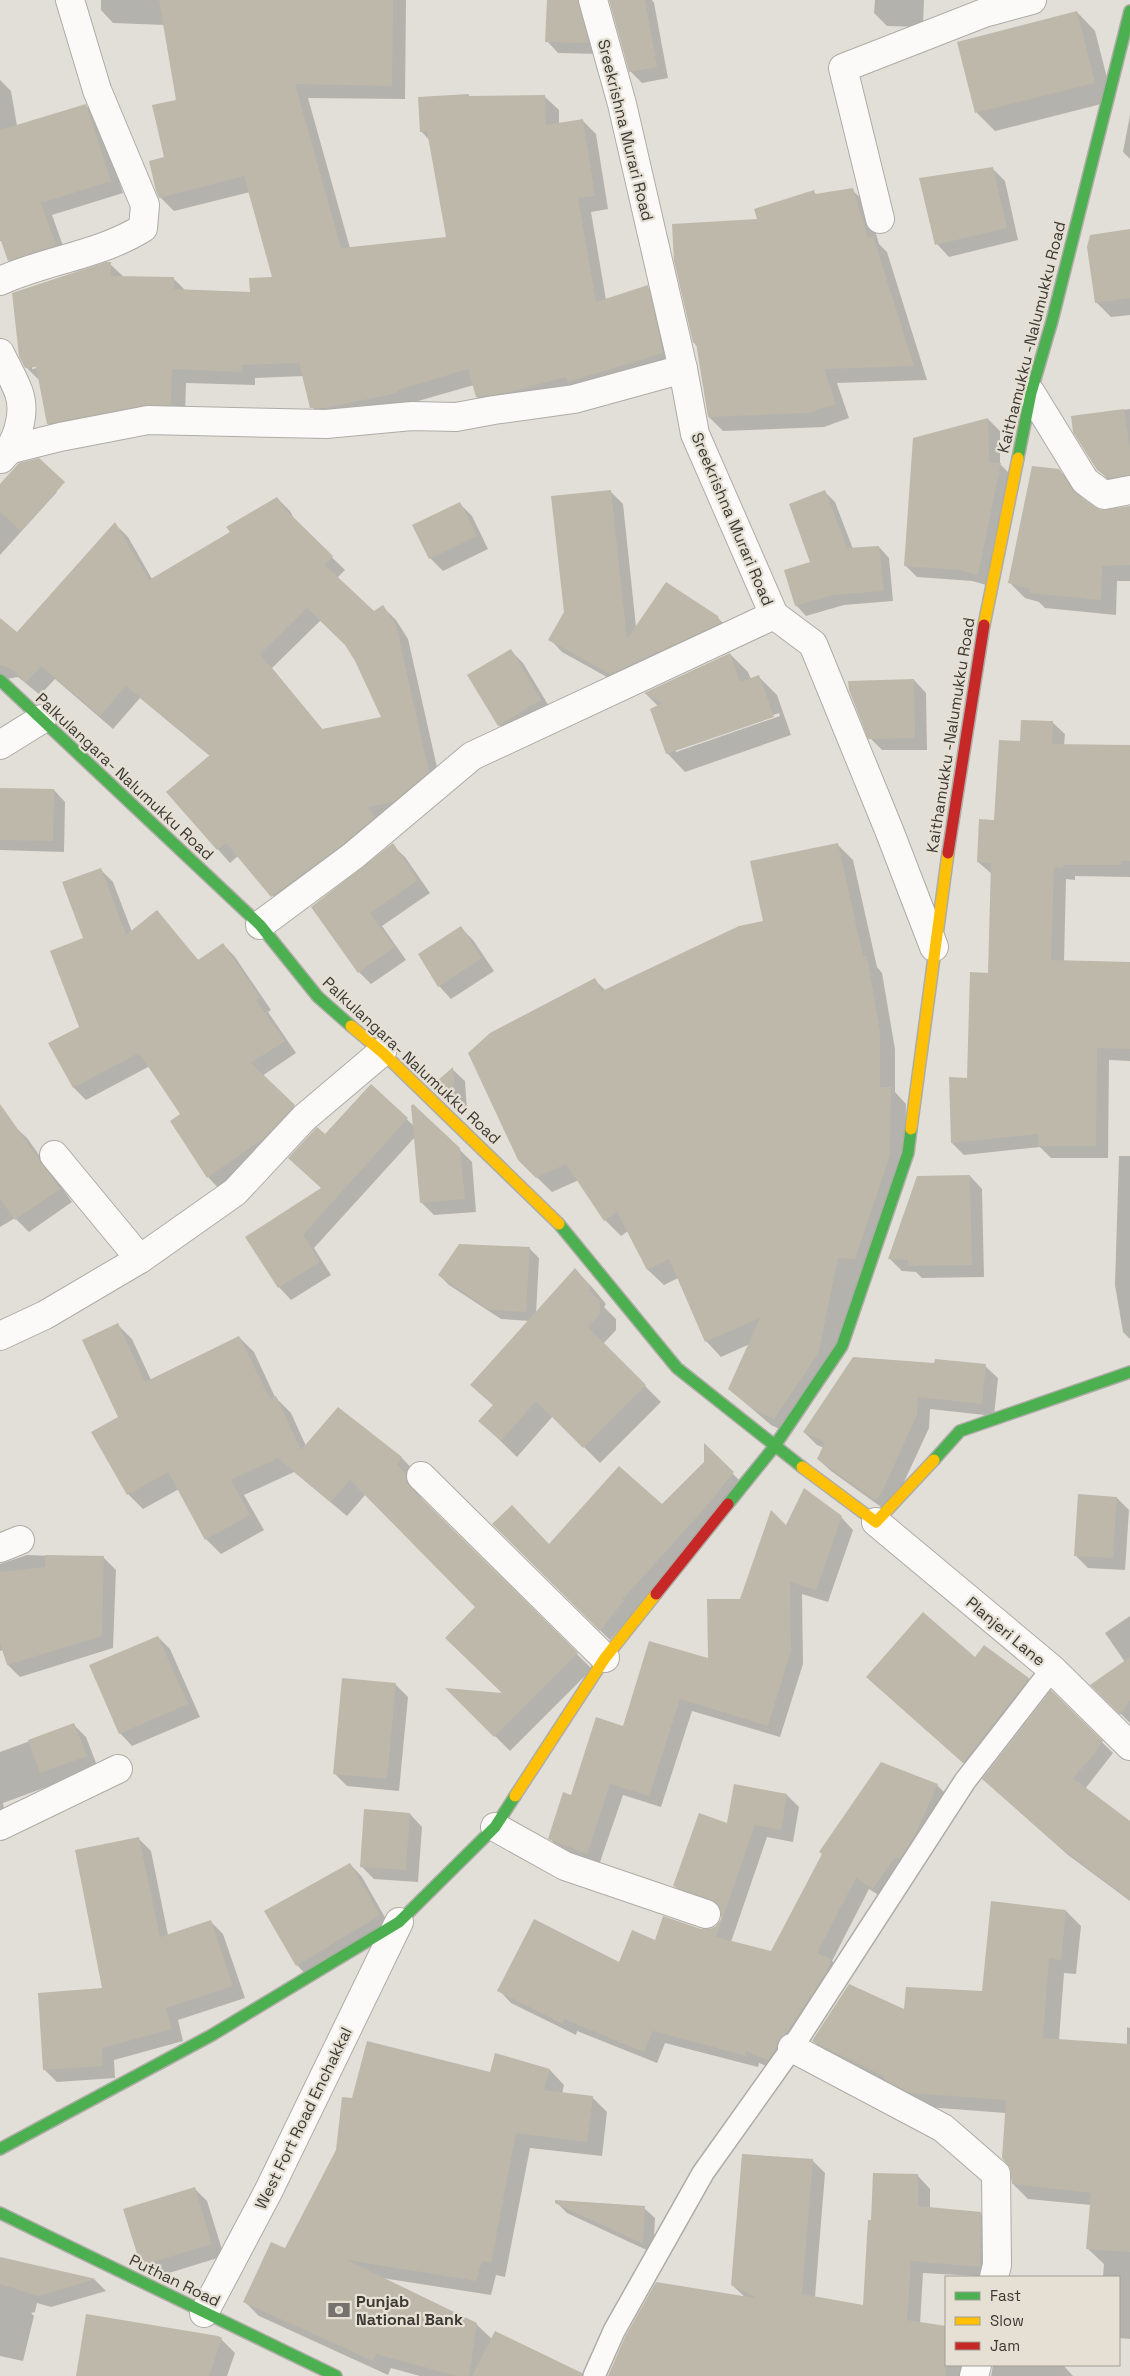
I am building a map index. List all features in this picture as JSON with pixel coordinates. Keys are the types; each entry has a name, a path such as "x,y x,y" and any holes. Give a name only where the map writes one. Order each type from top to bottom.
{"street":[{"path":"0,281 15,274 32,271 126,238 143,228 144,205 97,90 70,0"},
{"name":"Sreekrishna Murari Road","path":"593,0 622,104 683,369 695,434 774,615 813,644 889,830 934,948"},
{"path":"880,219 843,68 984,13 1032,0"},
{"name":"Kaithamukku -Nalumukku Road","path":"0,2150 212,2035 399,1922 495,1827 605,1658 774,1447 842,1346 908,1153 934,948 986,612 1031,393 1052,322 1130,11"},
{"path":"0,353 20,395 20,423 6,455"},
{"path":"6,455 60,437 148,420 326,424 412,416 456,417 574,399 683,369"},
{"path":"1031,393 1086,481 1104,495 1130,490"},
{"path":"260,925 353,856 472,756 774,615"},
{"name":"Palkulangara- Nalumukku Road","path":"0,680 260,925 318,997 382,1052 552,1214 677,1368 774,1447 876,1522"},
{"path":"0,745 42,719"},
{"path":"0,1336 45,1315 140,1259 235,1192 304,1118 382,1052"},
{"path":"54,1154 140,1259"},
{"path":"876,1522 960,1431 1130,1372"},
{"path":"422,1476 605,1658"},
{"name":"Planjeri Lane","path":"876,1522 1052,1669 1130,1746"},
{"path":"0,1826 118,1768"},
{"path":"495,1827 565,1866 706,1914"},
{"name":"West Fort Road Enchakkal","path":"204,2312 269,2190 399,1922"},
{"path":"792,2048 943,2128 996,2174 996,2265 994,2276"},
{"name":"Puthan Road","path":"0,2212 330,2375"}],"lane":[{"path":"594,2376 614,2331 703,2173 792,2048 965,1781 1052,1669"}],"building":[{"path":"159,0 393,0 392,86 295,84 341,248 446,237 427,131 420,132 418,97 469,94 469,96 545,95 546,125 583,119 595,196 578,198 596,302 648,285 663,353 568,382 566,377 510,392 476,397 468,369 398,390 398,393 325,408 310,408 299,363 242,365 242,372 172,369 171,405 145,405 47,424 36,367 25,368 19,356 12,293 106,262 111,262 111,276 174,277 174,289 250,292 249,278 272,277 244,176 159,198 156,191 149,161 164,157 152,105 176,100"},
{"path":"547,0 578,0 589,43 545,42"},
{"path":"609,0 645,0 657,67 629,72"},
{"path":"1077,11 1095,83 975,113 957,42"},
{"path":"86,104 111,181 41,203 56,245 8,261 0,238 0,130"},
{"path":"993,167 1007,228 935,245 919,178"},
{"path":"853,188 868,238 873,236 914,366 824,369 836,404 809,413 708,417 696,343 693,343 674,261 672,224 757,219 754,209 814,190 815,194"},
{"path":"1130,229 1130,298 1095,303 1087,247 1090,235"},
{"path":"1124,409 1130,449 1130,475 1108,478 1097,470 1073,432 1071,416"},
{"path":"988,418 989,462 1001,463 978,575 959,570 904,566 913,438"},
{"path":"39,458 65,482 21,531 0,512 0,484 19,463"},
{"path":"1032,466 1059,469 1075,493 1100,510 1130,506 1130,565 1102,566 1101,600 1029,593 1029,589 1008,583"},
{"path":"611,490 627,639 666,582 718,616 720,623 610,674 548,640 564,612 551,496"},
{"path":"825,490 847,548 879,546 884,591 833,595 795,606 784,570 810,562 789,504"},
{"path":"277,497 284,508 333,556 325,565 374,611 383,605 396,625 429,772 393,802 368,807 375,817 343,844 271,897 226,843 217,850 166,792 210,755 126,686 100,716 41,666 26,683 10,668 0,665 0,618 17,632 115,522 149,580 230,532 226,527","holes":["307,608 345,645 355,661 381,717 322,729 260,654"]},
{"path":"460,502 477,536 429,559 412,525"},
{"path":"511,649 541,700 498,726 467,675"},
{"path":"730,653 740,682 759,675 774,717 666,754 650,709 662,703 644,693"},
{"path":"914,679 915,738 868,739 849,690 848,681"},
{"path":"1021,720 1053,721 1052,744 1130,745 1130,861 1121,861 1121,865 1063,865 1063,868 1054,867 1051,960 1130,962 1130,1049 1097,1048 1096,1146 1038,1146 1038,1134 951,1143 949,1077 967,1078 970,972 988,973 991,863 977,862 979,819 994,820 999,740 1020,741"},
{"path":"0,788 54,789 53,841 0,840"},
{"path":"393,843 418,880 370,913 395,947 358,973 311,907"},
{"path":"838,843 863,956 867,956 880,1032 880,1087 891,1087 890,1156 855,1259 838,1258 818,1354 774,1419 754,1410 728,1389 760,1318 705,1342 669,1259 647,1270 617,1212 604,1221 566,1164 536,1178 518,1160 468,1053 490,1033 595,978 602,991 739,926 763,921 750,861"},
{"path":"101,868 126,935 157,910 198,960 223,943 260,997 256,1000 285,1041 251,1063 295,1105 263,1139 207,1178 170,1121 180,1114 139,1053 73,1088 48,1043 79,1027 50,951 83,938 62,882"},
{"path":"461,926 482,958 438,987 418,954"},
{"path":"453,1067 456,1101 436,1082"},
{"path":"371,1084 408,1118 303,1235 320,1262 278,1288 245,1237 321,1188 288,1158 317,1127 325,1134"},
{"path":"0,1104 60,1189 15,1220 0,1199"},
{"path":"413,1104 460,1148 465,1199 420,1203 411,1106"},
{"path":"970,1175 972,1265 909,1266 908,1260 888,1259 917,1176"},
{"path":"459,1244 530,1247 526,1312 490,1310 438,1275"},
{"path":"575,1268 591,1287 588,1290 600,1301 600,1314 588,1327 646,1385 583,1448 536,1401 501,1441 478,1421 493,1405 470,1385"},
{"path":"118,1323 145,1382 239,1336 270,1399 276,1396 301,1450 338,1407 402,1457 397,1465 406,1474 406,1481 410,1487 578,1653 494,1737 445,1688 502,1693 445,1638 475,1607 350,1480 331,1502 278,1458 231,1480 250,1515 205,1540 168,1472 127,1495 91,1432 118,1417 82,1340"},
{"path":"853,1357 934,1363 935,1359 986,1364 982,1404 918,1397 917,1415 881,1494 875,1500 817,1459 825,1442 803,1432"},
{"path":"704,1443 734,1472 705,1508 622,1600 624,1600 600,1631 492,1524 512,1505 549,1544 619,1466 662,1504 704,1462"},
{"path":"804,1488 842,1516 816,1590 790,1582 791,1651 768,1726 680,1699 649,1796 610,1784 587,1854 548,1839 563,1792 571,1795 596,1717 623,1726 649,1641 708,1658 707,1599 740,1599 771,1510 786,1525"},
{"path":"1078,1494 1117,1497 1113,1558 1074,1556"},
{"path":"45,1555 104,1556 102,1636 7,1665 0,1643 0,1572 45,1567"},
{"path":"923,1612 975,1657 984,1645 1029,1678 963,1763 866,1677"},
{"path":"158,1636 188,1704 119,1734 89,1665"},
{"path":"1130,1657 1130,1700 1120,1715 1090,1685"},
{"path":"342,1678 396,1683 387,1779 333,1774"},
{"path":"1051,1690 1103,1741 1092,1757 1073,1778 1130,1821 1130,1900 1056,1844 982,1779"},
{"path":"74,1723 87,1756 40,1773 28,1740"},
{"path":"881,1762 938,1784 915,1835 900,1859 895,1857 873,1889 856,1878 817,1953 831,1959 826,1973 787,2032 778,2040 776,2048 768,2060 746,2051 746,2056 653,2031 644,2052 564,2019 563,2024 497,1991 534,1919 619,1962 632,1930 655,1940 663,1916 701,1929 710,1929 716,1926 721,1919 721,1911 717,1903 673,1886 699,1813 727,1823 734,1784 787,1794 781,1830 755,1825 716,1937 771,1951 822,1854 819,1852"},
{"path":"364,1809 410,1813 406,1870 360,1867"},
{"path":"139,1837 160,1937 211,1920 233,1986 166,2008 172,2029 102,2048 103,2066 43,2070 38,1993 102,1988 75,1850"},
{"path":"350,1863 380,1915 296,1966 264,1911"},
{"path":"991,1901 1066,1910 1061,1960 1049,1958 1043,2038 1130,2044 1130,2252 1086,2249 1091,2193 1012,2184 1010,2168 1002,2158 1006,2100 910,2093 885,2080 885,2077 812,2041 849,1984 904,2009 906,1987 982,1991"},
{"path":"367,2041 490,2072 495,2053 550,2069 544,2090 593,2096 587,2142 516,2133 491,2263 482,2261 476,2281 347,2260 477,2323 469,2376 457,2376 376,2354 373,2361 243,2302 271,2242 285,2248 336,2150 342,2097 352,2098"},
{"path":"742,2154 813,2159 802,2294 863,2305 868,2220 871,2220 873,2173 918,2174 918,2206 981,2212 980,2267 911,2261 907,2320 945,2326 946,2376 608,2376 625,2337 656,2282 755,2298 731,2285"},
{"path":"195,2187 212,2244 143,2265 140,2263 123,2209"},
{"path":"555,2200 645,2206 643,2244 555,2203"},
{"path":"0,2257 96,2279 38,2296 0,2284"},
{"path":"86,2314 222,2338 209,2376 76,2376"},
{"path":"495,2331 582,2373 582,2376 472,2376"}],"traffic: fast":[{"path":"1018,458 1031,393 1052,321 1130,11"},
{"path":"0,680 260,925 318,997 351,1026"},
{"path":"728,1504 774,1447 842,1346 908,1153 911,1129"},
{"path":"559,1224 677,1368 802,1467"},
{"path":"934,1460 960,1431 1130,1372"},
{"path":"0,2149 212,2035 399,1922 495,1827 515,1796"},
{"path":"0,2213 336,2376"}],"traffic: slow":[{"path":"984,625 1018,458"},
{"path":"911,1129 948,853"},
{"path":"351,1026 382,1052 559,1224"},
{"path":"802,1467 876,1522 934,1460"},
{"path":"515,1796 605,1658 656,1594"}],"traffic: jam":[{"path":"948,853 984,625"},
{"path":"656,1594 728,1504"}],"place":[{"name":"Punjab National Bank","path":"339,2310"}]}
